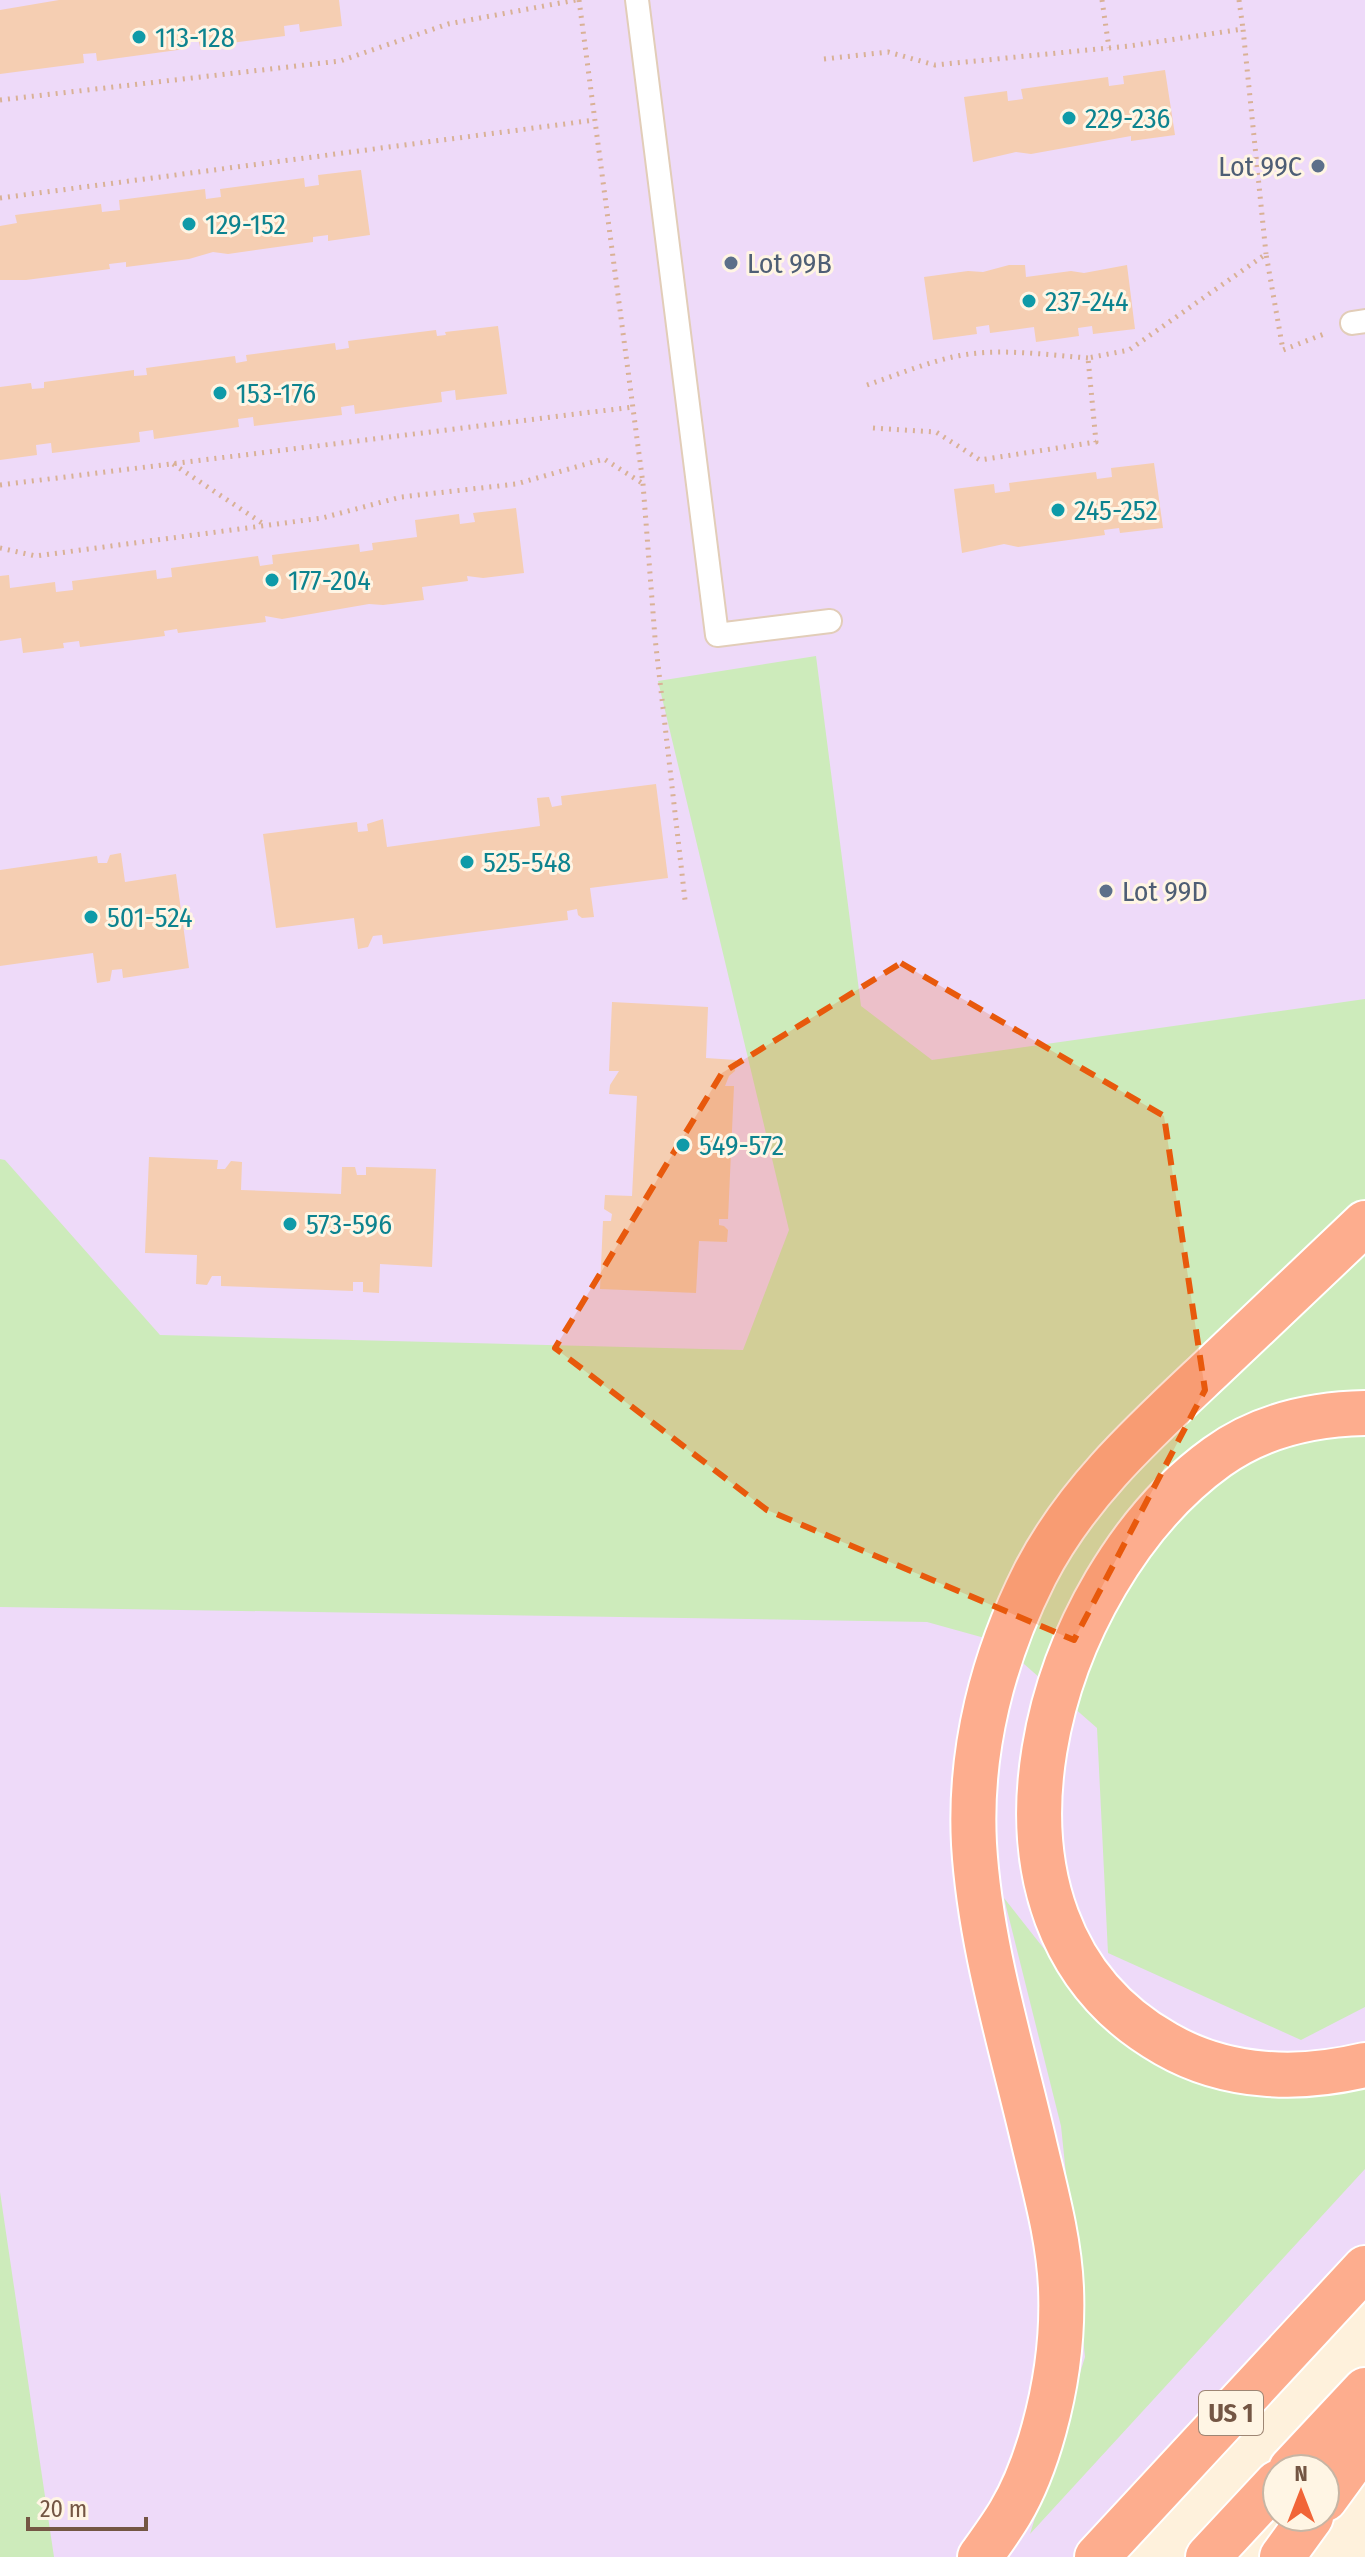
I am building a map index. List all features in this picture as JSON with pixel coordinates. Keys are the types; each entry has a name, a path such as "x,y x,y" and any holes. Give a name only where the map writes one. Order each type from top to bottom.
{"highway":[{"path":"980,2557 1010,2513 1036,2454 1059,2367 1061,2325 1058,2247 991,1961 978,1879 974,1830 977,1762 993,1682 1021,1603 1050,1548 1078,1506 1137,1439 1365,1223"},
{"path":"1365,1413 1309,1418 1278,1426 1249,1439 1219,1456 1192,1477 1142,1530 1101,1592 1069,1661 1055,1701 1040,1780 1039,1812 1044,1875 1063,1932 1098,1988 1147,2034 1177,2051 1243,2071 1310,2075 1365,2065"},
{"name":"US 1","path":"1097,2557 1365,2268"},
{"path":"1306,2453 1365,2390"},
{"path":"1341,2477 1365,2444"},
{"path":"1208,2557 1261,2500"},
{"path":"1282,2557 1299,2533"}],"lane":[{"path":"637,0 717,635 830,621"}],"path":[{"path":"0,100 340,61 448,24 578,0 643,484 655,638 685,900"},
{"path":"1102,0 1109,48"},
{"path":"1239,0 1266,254 1283,350 1358,322"},
{"path":"824,59 888,52 935,65 1109,48 1243,29"},
{"path":"0,198 595,120"},
{"path":"867,385 970,354 1037,353 1088,358 1129,350 1266,254"},
{"path":"873,428 936,432 980,460 1096,442 1088,358"},
{"path":"0,485 633,407"},
{"path":"0,548 36,556 322,518 401,497 516,484 604,459 643,484"},
{"path":"172,464 266,526"}],"highlighted area":[{"path":"901,963 1164,1116 1205,1390 1074,1640 767,1510 555,1348 722,1073"}],"shaded area":[{"path":"0,0 1365,0 1365,2268 1097,2557 0,2557"}],"green space":[{"path":"816,656 861,1006 932,1060 1365,999 1365,2007 1301,2040 1108,1953 1097,1728 999,1642 927,1622 0,1607 0,1159 5,1160 160,1335 743,1350 789,1230 658,681"},
{"path":"1004,1898 1108,2030 1203,2085 1365,2085 1365,2169 1030,2534 1085,2357 1061,2126"},
{"path":"0,2192 54,2557 0,2557"}],"building":[{"name":"113-128","path":"59,0 339,0 342,26 300,32 299,24 284,26 285,36 200,47 198,38 184,40 185,49 97,61 96,53 83,54 84,63 0,74 0,10"},
{"name":"229-236","path":"1165,70 1175,135 1131,141 1131,136 1031,154 1016,152 973,162 964,97 1007,91 1008,101 1023,99 1021,89 1108,77 1109,86 1124,84 1123,76"},
{"name":"129-152","path":"361,170 370,235 328,241 328,235 313,237 313,242 228,254 213,252 189,259 126,267 126,262 109,264 110,269 26,280 0,280 0,226 17,223 15,215 101,204 102,212 120,210 119,200 205,189 206,199 221,197 220,189 304,178 305,187 319,185 318,175"},
{"name":"237-244","path":"1009,265 1025,265 1026,277 1071,271 1084,273 1127,265 1135,329 1093,334 1092,326 1078,328 1079,336 1036,342 1034,327 990,333 989,325 976,327 977,334 933,340 924,277 983,272"},
{"name":"153-176","path":"498,326 507,394 456,400 455,390 441,392 442,402 355,414 354,405 341,407 342,415 254,426 253,417 238,419 239,427 154,439 153,430 139,432 140,442 52,453 51,443 36,445 37,455 0,460 0,387 31,383 32,389 44,388 44,382 134,370 134,376 147,375 146,368 235,356 236,363 247,361 246,355 335,343 336,350 349,348 348,341 436,330 437,336 446,335 445,332"},
{"name":"245-252","path":"1154,463 1163,528 1120,533 1119,528 1104,530 1105,535 1018,547 1004,544 962,553 954,489 994,484 995,493 1010,491 1009,483 1096,472 1097,479 1112,477 1111,468"},
{"name":"177-204","path":"516,508 524,573 483,578 467,576 468,581 422,587 424,600 369,604 282,619 265,616 266,622 178,633 177,629 164,631 165,636 80,647 79,641 63,643 64,648 23,653 21,638 0,641 0,576 9,575 10,588 55,582 56,592 73,590 72,581 156,570 157,579 172,577 171,568 258,556 260,566 273,564 272,555 359,544 360,552 373,550 372,543 417,537 415,520 459,514 460,524 475,522 473,513"},
{"name":"525-548","path":"656,784 668,878 590,888 594,917 582,918 577,909 567,911 568,920 383,944 382,935 373,936 368,947 358,949 354,918 276,928 263,834 357,822 358,832 368,831 367,824 383,819 387,847 540,826 537,798 549,797 552,807 562,805 561,796"},
{"name":"501-524","path":"121,853 125,882 176,874 189,968 123,978 122,969 112,970 110,981 97,983 93,953 0,966 0,870 97,856 98,863 107,863 110,855"},
{"name":"549-572","path":"612,1002 708,1007 706,1058 736,1060 735,1071 725,1086 734,1086 728,1219 719,1219 719,1225 728,1230 727,1242 699,1241 696,1293 600,1289 603,1221 611,1221 612,1214 604,1209 605,1195 632,1196 637,1096 609,1094 610,1085 619,1071 609,1071"},
{"name":"573-596","path":"149,1157 218,1160 217,1169 225,1169 231,1161 242,1162 241,1190 341,1194 342,1167 355,1167 357,1175 366,1175 366,1167 436,1169 432,1267 380,1264 379,1293 363,1292 363,1282 353,1282 353,1291 221,1286 221,1276 212,1276 207,1285 196,1284 197,1255 145,1253"}],"place":[{"name":"113-128","path":"139,37"},
{"name":"229-236","path":"1069,118"},
{"name":"Lot 99C","path":"1318,166"},
{"name":"129-152","path":"189,224"},
{"name":"Lot 99B","path":"731,263"},
{"name":"237-244","path":"1029,301"},
{"name":"153-176","path":"220,393"},
{"name":"245-252","path":"1058,510"},
{"name":"177-204","path":"272,580"},
{"name":"525-548","path":"467,862"},
{"name":"Lot 99D","path":"1106,891"},
{"name":"501-524","path":"91,917"},
{"name":"549-572","path":"683,1145"},
{"name":"573-596","path":"290,1224"}]}
